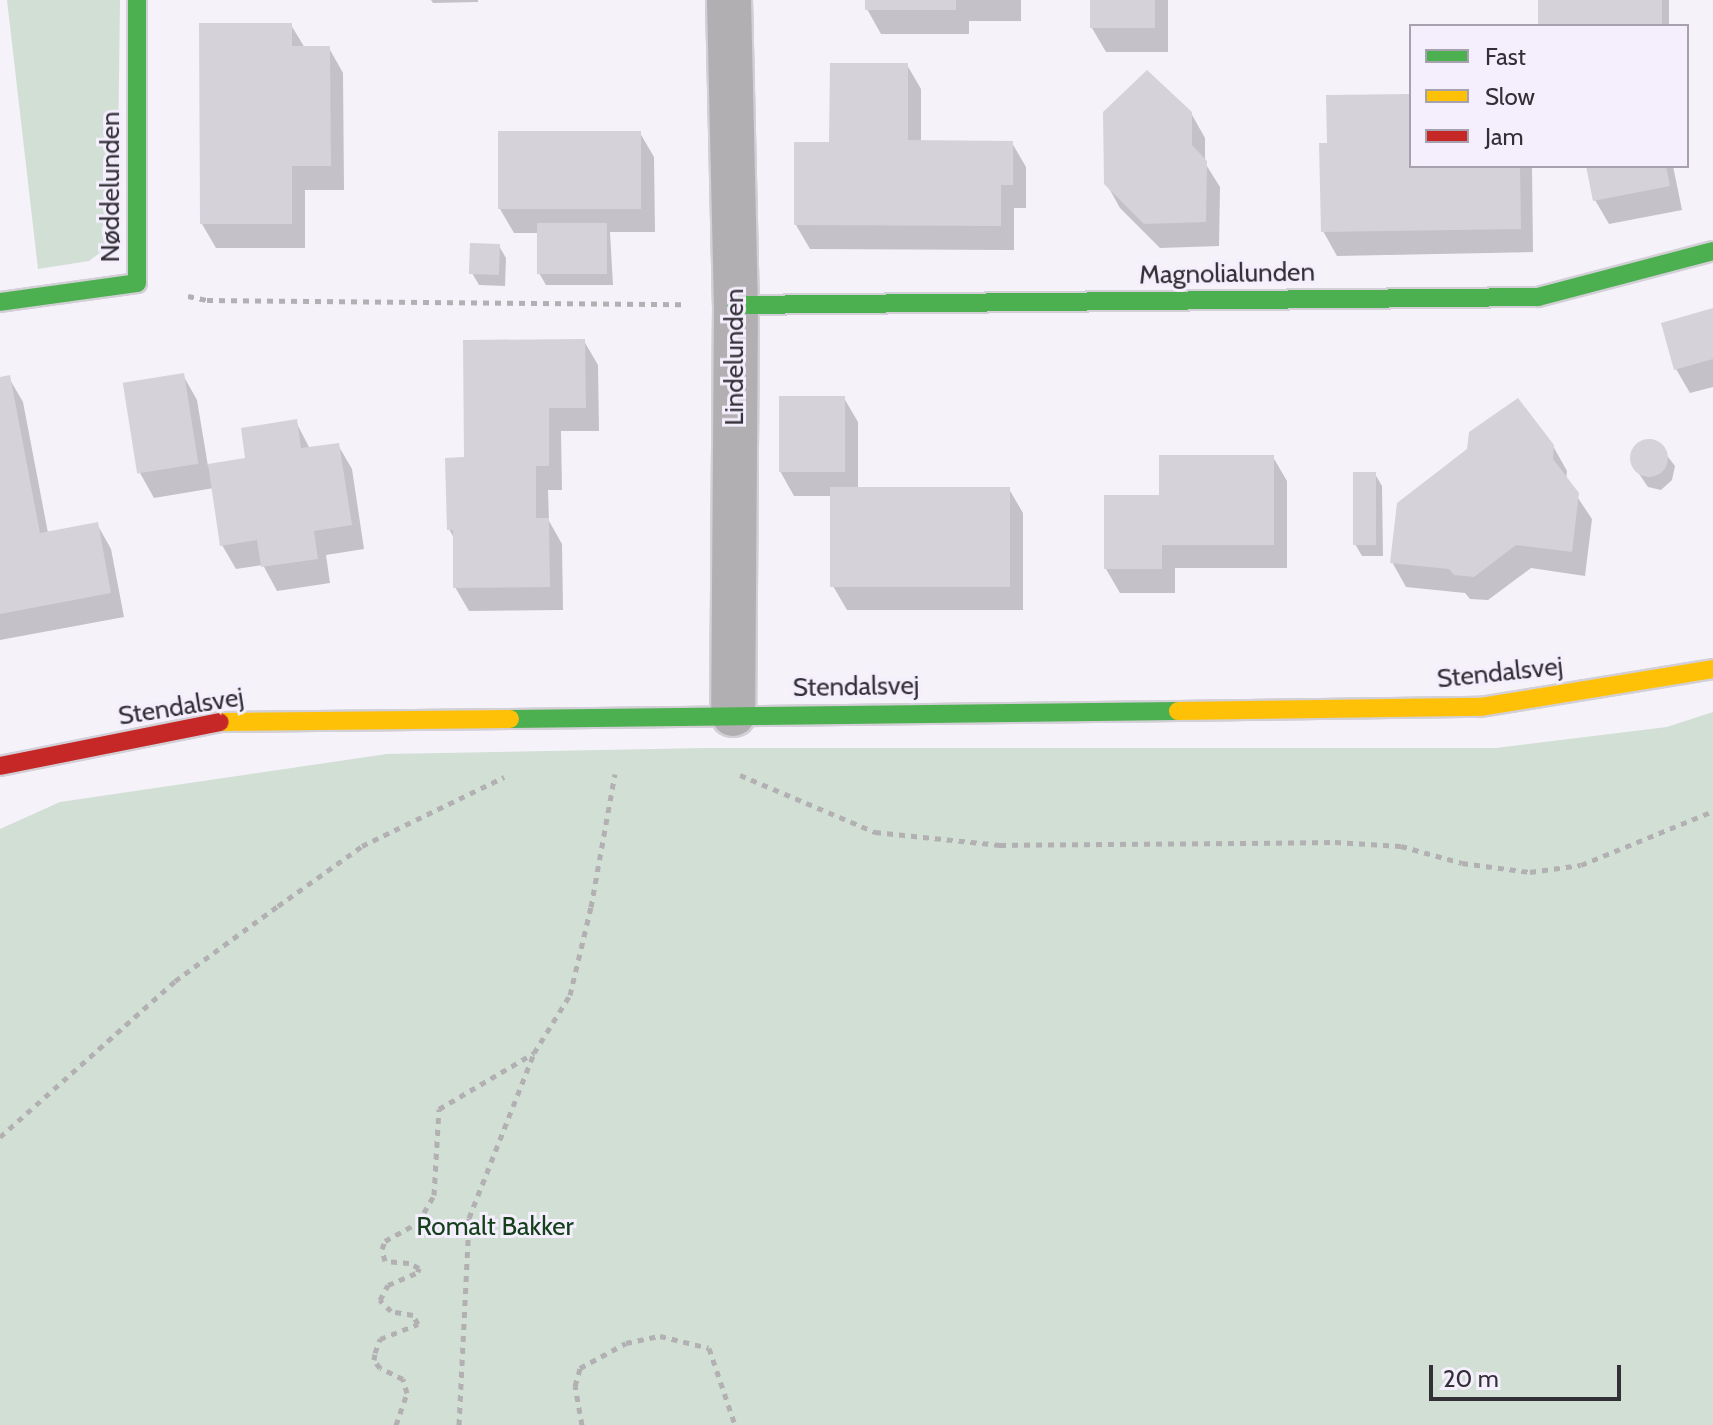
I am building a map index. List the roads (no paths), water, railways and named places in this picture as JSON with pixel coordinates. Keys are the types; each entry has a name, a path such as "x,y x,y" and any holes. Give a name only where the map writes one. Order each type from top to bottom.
{"street":[{"name":"Nøddelunden","path":"0,302 137,283 137,0"},
{"name":"Lindelunden","path":"729,0 736,305 733,714"},
{"name":"Magnolialunden","path":"736,305 1538,297 1713,251"},
{"name":"Stendalsvej","path":"0,766 221,722 1481,707 1713,669"}],"park label":[{"name":"Romalt Bakker","path":"495,1227"}]}
